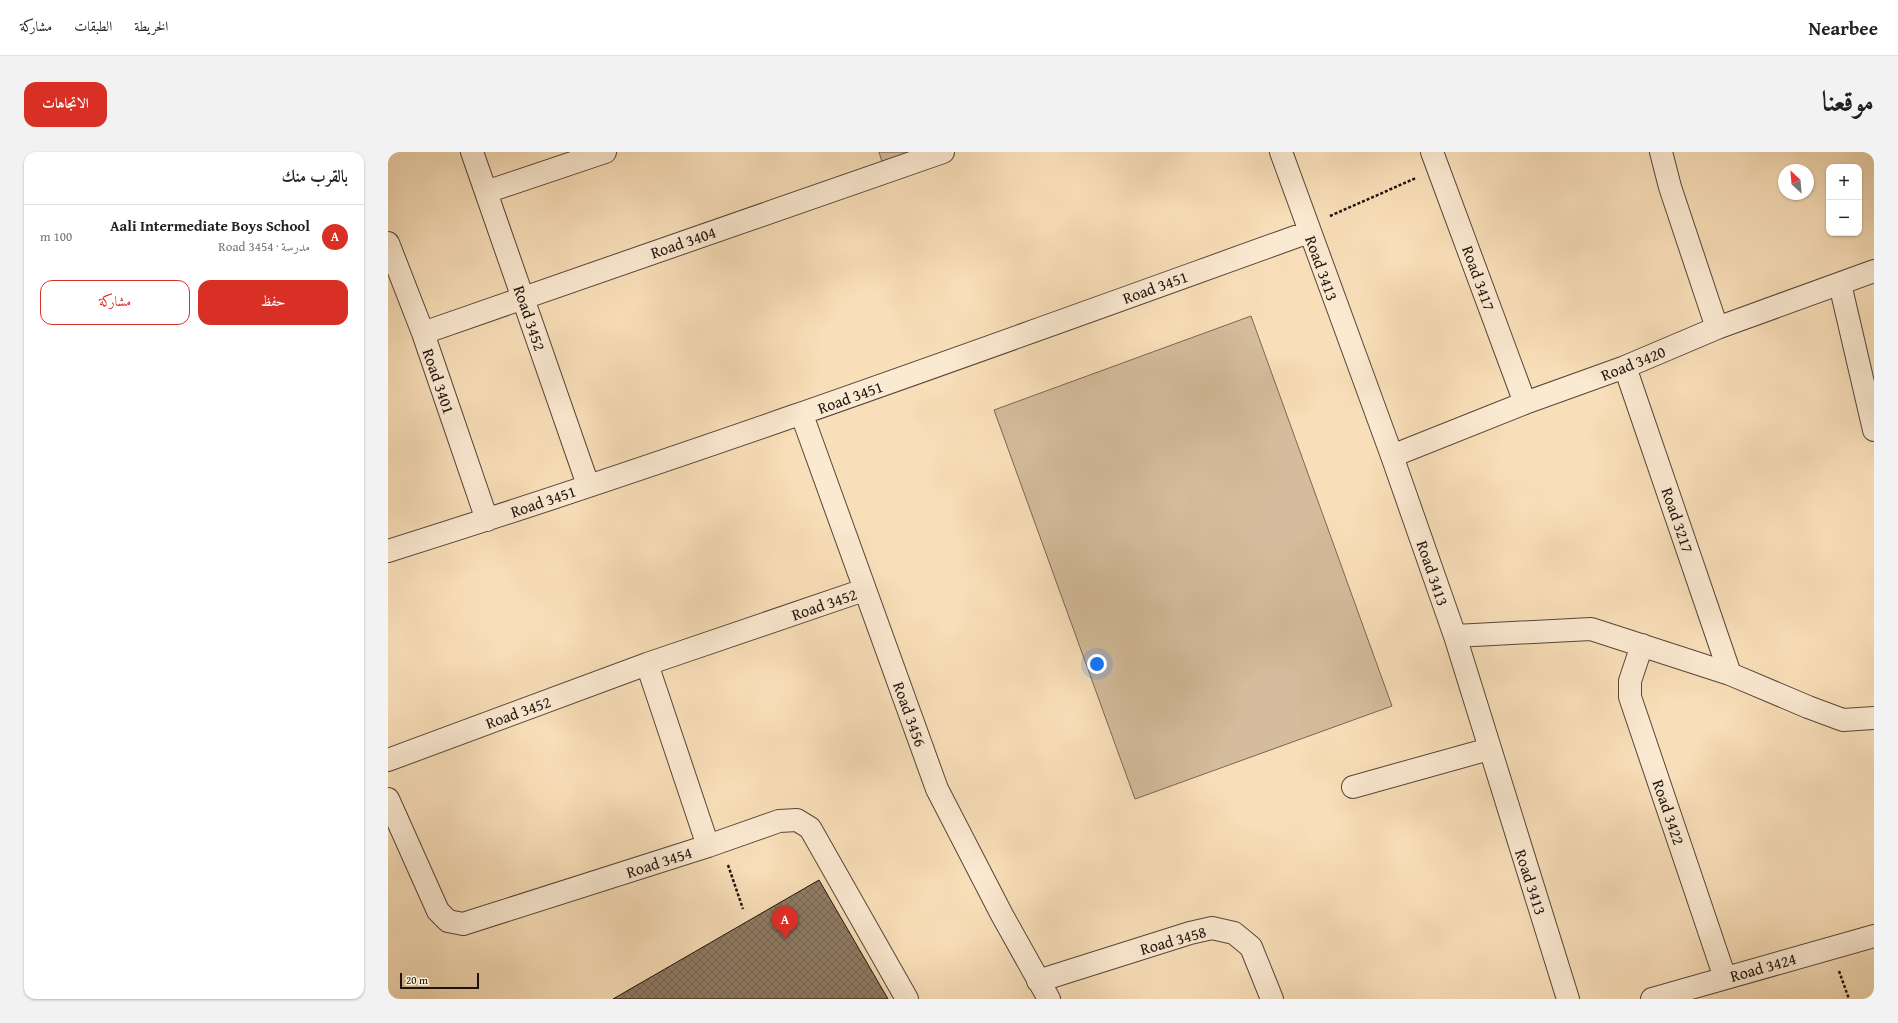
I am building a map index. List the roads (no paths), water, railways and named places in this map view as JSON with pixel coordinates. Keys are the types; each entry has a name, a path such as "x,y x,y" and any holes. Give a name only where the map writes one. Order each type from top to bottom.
{"street":[{"name":"Road 3452","path":"472,152 588,485"},
{"path":"486,192 606,152"},
{"name":"Road 3404","path":"423,333 943,152"},
{"name":"Road 3413","path":"1281,152 1392,456 1455,636 1568,999"},
{"path":"1661,152 1670,187 1717,328"},
{"name":"Road 3417","path":"1435,160 1525,403"},
{"name":"Road 3451","path":"388,551 487,520 588,485 802,415 1308,229"},
{"name":"Road 3401","path":"388,243 423,333 487,520"},
{"name":"Road 3420","path":"1392,456 1525,403 1625,367 1717,328 1874,271"},
{"path":"1840,284 1874,430"},
{"name":"Road 3217","path":"1625,367 1730,674"},
{"name":"Road 3456","path":"802,415 937,789 1002,915 1044,990"},
{"name":"Road 3452","path":"388,760 647,664 864,590"},
{"path":"1455,636 1591,629 1730,674 1843,720 1874,718"},
{"name":"Road 3422","path":"1642,645 1630,681 1630,697 1725,978"},
{"path":"647,664 714,844"},
{"path":"1353,787 1489,749"},
{"name":"Road 3454","path":"388,799 438,911 448,921 463,924 779,822 797,820 810,828 908,999"},
{"name":"Road 3458","path":"1044,990 1190,933 1212,928 1234,933 1251,947 1272,999"},
{"name":"Road 3424","path":"1652,999 1874,936"}],"place":[{"name":"Aali Intermediate Boys School","path":"785,939"}]}
